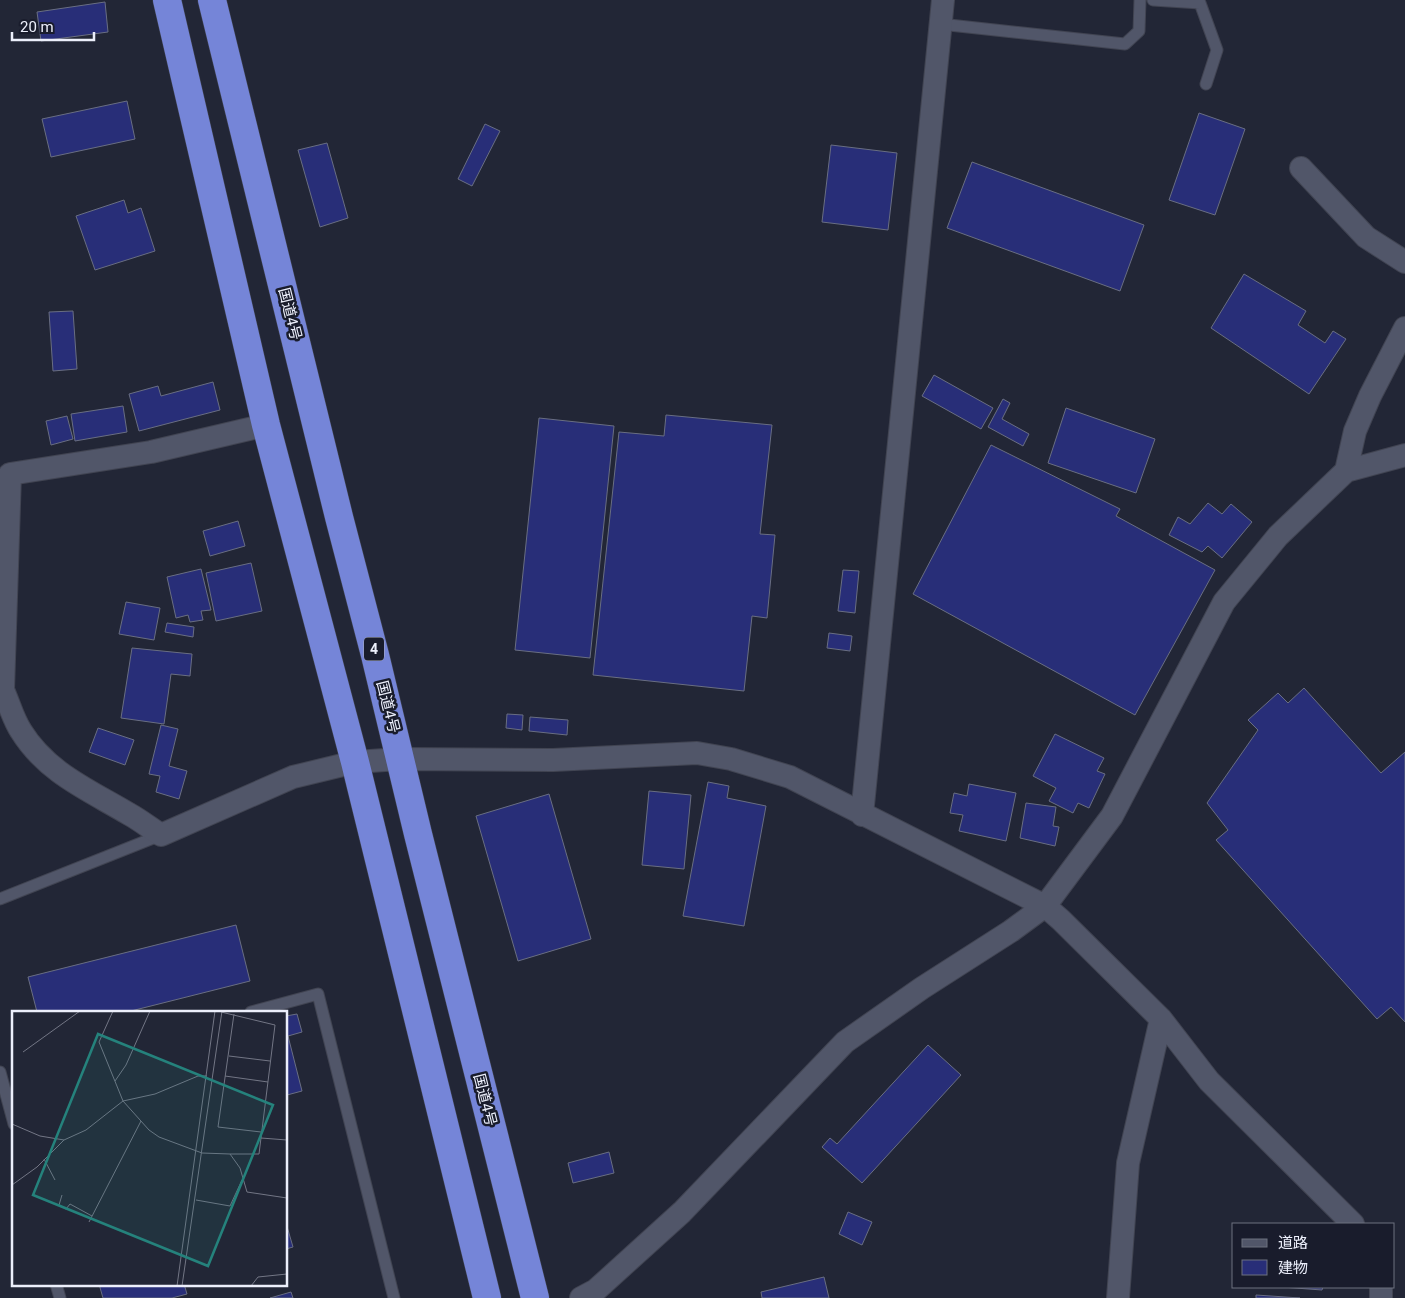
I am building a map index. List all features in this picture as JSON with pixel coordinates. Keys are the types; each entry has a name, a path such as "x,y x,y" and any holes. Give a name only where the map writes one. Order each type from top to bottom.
{"highway":[{"path":"167,0 266,425 354,762 487,1298"},
{"name":"国道4号","path":"212,0 535,1298"}],"street":[{"path":"862,815 942,0"},
{"path":"1301,168 1366,237 1405,262"},
{"path":"1346,471 1355,431 1370,396 1405,328"},
{"path":"266,425 151,452 10,474 1,688 21,730 36,752 52,768 92,794 130,814 161,835 293,776 354,762 400,759 553,760 697,753 731,759 790,777 1045,906 1161,1019 1209,1081 1352,1223"},
{"path":"581,1298 596,1290 682,1212 845,1042 922,988 1011,931 1045,906 1112,816 1224,602 1278,536 1346,471 1405,454"},
{"path":"1118,1298 1128,1163 1161,1019"}],"lane":[{"path":"940,24 1124,44 1139,31 1140,0"},
{"path":"1153,0 1200,3 1217,50 1206,84"},
{"path":"0,899 161,835"},
{"path":"255,1011 318,994 394,1298"},
{"path":"1,1076 12,1117"}],"building":[{"path":"105,2 108,32 41,41 37,12"},
{"path":"127,101 135,139 51,157 42,119"},
{"path":"1199,113 1245,129 1215,215 1169,200"},
{"path":"485,124 500,131 472,186 458,179"},
{"path":"327,143 348,218 320,227 298,150"},
{"path":"831,145 897,153 888,230 822,222"},
{"path":"972,162 1144,225 1120,291 947,228"},
{"path":"124,200 128,213 141,208 155,251 95,270 76,216"},
{"path":"1244,274 1306,311 1298,325 1325,343 1333,331 1346,339 1309,394 1211,328"},
{"path":"73,311 77,369 53,371 49,312"},
{"path":"934,375 993,408 981,429 922,396"},
{"path":"213,382 220,410 139,431 129,394 158,386 161,396"},
{"path":"1003,399 1010,403 1002,419 1029,434 1023,446 988,427"},
{"path":"123,406 127,432 75,441 71,414"},
{"path":"1066,408 1155,439 1136,493 1048,463"},
{"path":"666,415 772,425 760,534 775,535 767,618 752,616 744,691 593,675 619,432 664,436"},
{"path":"67,416 73,439 51,445 46,421"},
{"path":"539,418 614,426 590,658 515,650"},
{"path":"991,445 1120,509 1116,516 1215,570 1135,715 913,594"},
{"path":"1208,503 1222,514 1231,504 1252,522 1222,558 1208,546 1202,552 1169,535 1178,517 1190,524"},
{"path":"238,521 245,546 210,556 203,531"},
{"path":"251,563 262,611 216,621 206,573"},
{"path":"201,569 211,610 201,611 203,620 190,622 188,615 176,618 167,577"},
{"path":"843,570 859,571 855,613 838,611"},
{"path":"126,602 160,608 154,640 119,634"},
{"path":"167,623 194,627 193,637 165,632"},
{"path":"829,633 852,636 850,651 827,648"},
{"path":"132,648 192,654 190,676 171,674 164,724 121,718"},
{"path":"1304,688 1381,773 1405,752 1405,1022 1391,1007 1377,1019 1216,840 1228,830 1207,803 1258,730 1248,720 1278,693 1288,703"},
{"path":"507,714 523,715 522,730 506,728"},
{"path":"530,717 568,720 567,735 529,731"},
{"path":"161,725 178,729 169,766 187,771 179,799 156,792 160,776 149,774"},
{"path":"98,728 134,740 125,765 89,752"},
{"path":"1055,734 1104,758 1097,771 1105,774 1089,808 1078,803 1073,813 1049,801 1056,788 1033,776"},
{"path":"708,782 729,786 727,798 766,806 744,926 683,916"},
{"path":"969,784 1016,793 1006,841 959,831 963,815 950,813 954,793 967,796"},
{"path":"649,791 691,795 684,869 642,865"},
{"path":"549,794 591,939 518,961 476,816"},
{"path":"1026,803 1056,807 1053,826 1059,827 1055,846 1020,838"},
{"path":"236,925 250,981 131,1011 37,1011 28,977"},
{"path":"297,1014 302,1032 288,1036 288,1016"},
{"path":"288,1036 302,1091 288,1095"},
{"path":"928,1045 961,1075 862,1183 822,1147 830,1138 837,1144"},
{"path":"609,1152 614,1173 573,1183 568,1163"},
{"path":"848,1212 872,1222 862,1245 839,1234"},
{"path":"288,1230 293,1247 288,1248"},
{"path":"824,1277 829,1298 762,1298 761,1292"},
{"path":"100,1286 185,1286 187,1294 172,1298 103,1298"},
{"path":"1295,1288 1323,1288 1322,1290"},
{"path":"291,1292 293,1298 270,1298"},
{"path":"1256,1295 1300,1298 1256,1298"}]}
